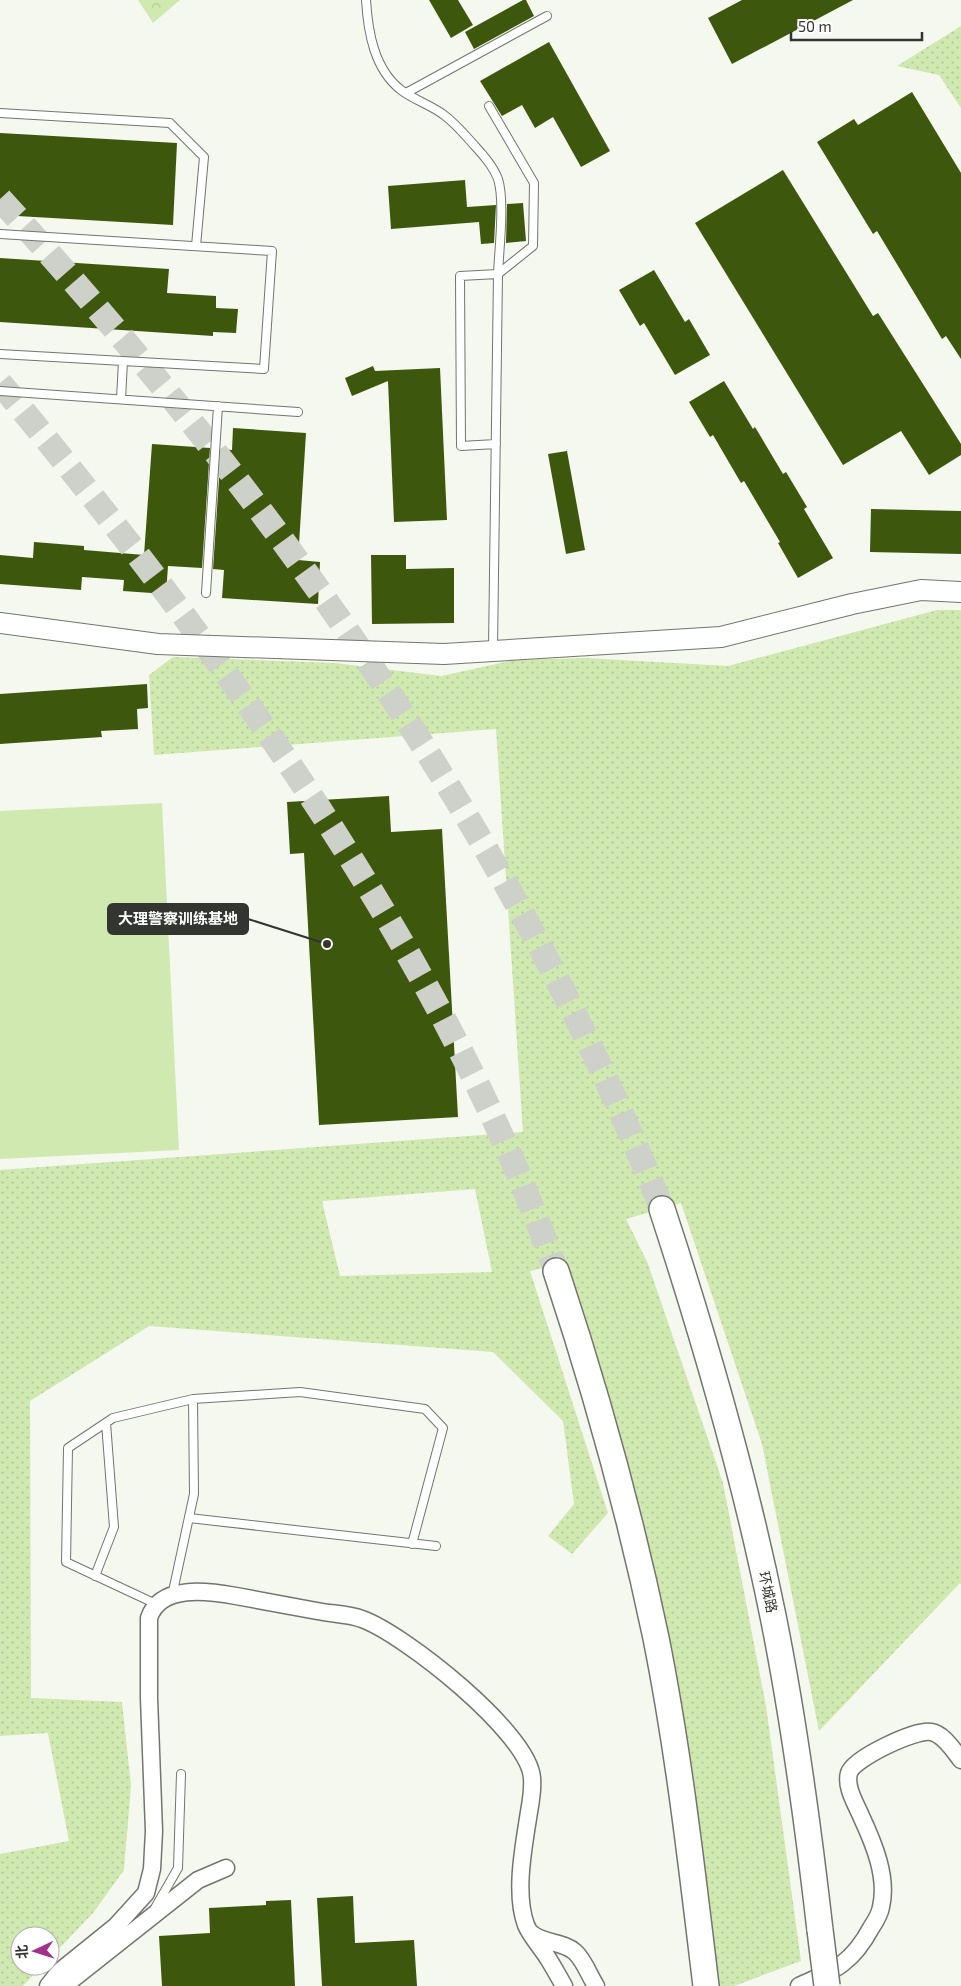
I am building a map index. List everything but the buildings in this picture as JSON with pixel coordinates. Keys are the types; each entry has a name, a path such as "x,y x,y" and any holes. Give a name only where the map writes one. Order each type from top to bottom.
{"main road":[{"name":"环城路","path":"662,1209 721,1401 759,1549 785,1677 795,1738 827,1986"},
{"path":"556,1271 606,1434 626,1507 652,1621 678,1765 706,1986"}],"street":[{"path":"0,623 158,644 444,654 721,637 852,604 921,590 961,592"},
{"path":"48,1986 59,1972 116,1926 146,1893 152,1869 154,1831 148,1626 151,1612 156,1604 172,1596 199,1592 233,1596 362,1619 401,1641 449,1677 484,1707 520,1750 530,1768 532,1788 522,1870 522,1902 529,1931 550,1960 564,1986"},
{"path":"799,1986 843,1964 863,1944 881,1909 884,1885 877,1857 849,1787 849,1773 854,1766 864,1756 915,1734 928,1732 941,1736 961,1760"},
{"path":"64,1986 198,1880 226,1868"},
{"path":"529,1931 546,1941 564,1945 575,1951 596,1986"}],"lane":[{"path":"366,0 370,37 390,80 406,93 445,115 486,158 496,173 500,191 493,651"},
{"path":"406,93 547,16"},
{"path":"489,106 534,183 533,246 498,274 460,276 461,446 496,444"},
{"path":"0,113 170,123 204,157 196,246"},
{"path":"0,234 272,251 264,369 0,354"},
{"path":"120,399 123,361"},
{"path":"0,391 298,412"},
{"path":"206,593 218,406"},
{"path":"156,1604 66,1562 68,1448 113,1418 193,1399 300,1392 425,1409 443,1428 412,1544"},
{"path":"172,1596 194,1494 193,1399"},
{"path":"95,1576 114,1528 106,1423"},
{"path":"189,1518 436,1546"},
{"path":"148,1920 178,1868 182,1774"}],"green space":[{"path":"138,0 180,0 153,23"},
{"path":"961,26 961,108 939,75 897,66"},
{"path":"937,610 961,610 961,1585 960,1583 819,1731 762,1444 681,1203 626,1219 648,1264 723,1483 766,1706 801,1961 734,1986 714,1986 667,1659 566,1263 530,1271 608,1513 572,1554 548,1536 574,1504 563,1421 493,1352 149,1326 30,1401 31,1698 122,1702 131,1786 124,1870 93,1913 60,1948 60,1926 10,1926 10,1976 32,1976 23,1986 0,1986 0,1854 69,1841 48,1733 0,1736 0,1170 523,1132 496,729 154,755 149,675 173,657 335,663 441,676 514,660 586,658 728,666","holes":["475,1189 492,1272 340,1276 322,1201"]},
{"path":"162,803 179,1150 0,1159 0,811"}],"tunnel":[{"path":"0,199 101,312 197,430 290,550 377,674 458,802 533,934 601,1070 662,1209"},
{"path":"0,383 126,539 206,646 283,754 355,865 421,976 481,1091 508,1150 556,1271"}],"place":[{"name":"大理警察训练基地","path":"327,944"}]}
